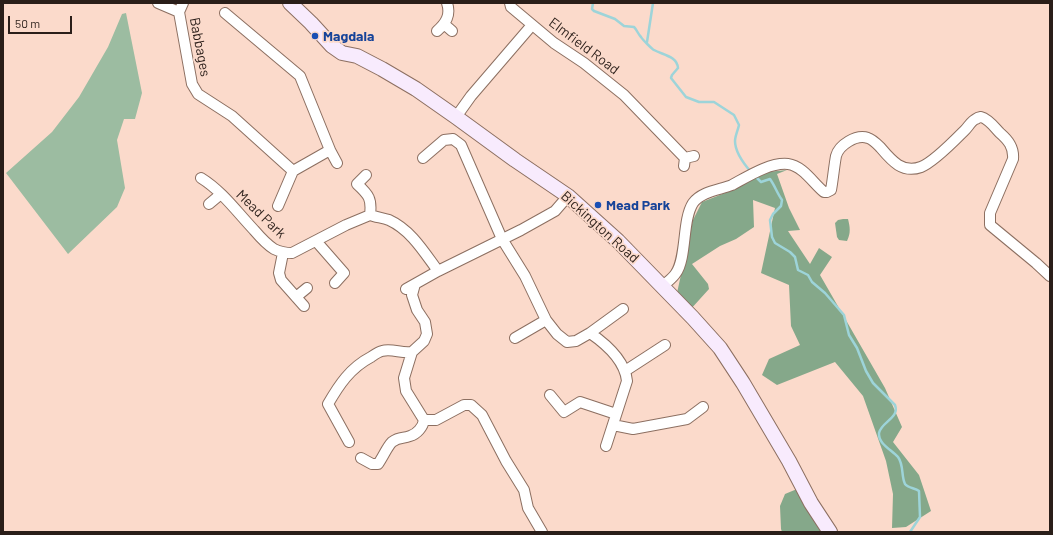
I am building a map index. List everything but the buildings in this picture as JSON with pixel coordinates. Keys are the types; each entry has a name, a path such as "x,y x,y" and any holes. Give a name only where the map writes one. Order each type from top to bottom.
{"main road":[{"name":"Bickington Road","path":"290,3 332,46 342,53 357,56 416,89 568,196 618,241 663,286 724,354 789,460 811,502 830,532"}],"street":[{"name":"Babbages","path":"158,3 181,7 192,84 198,94 232,116 293,171"},
{"path":"444,29 448,17 447,3"},
{"path":"510,3 512,7 532,25"},
{"path":"226,13 300,76 330,150 337,163"},
{"name":"Elmfield Road","path":"456,117 471,96 532,25 624,95 688,160"},
{"path":"663,286 676,273 680,262 688,217 693,203 699,198 766,168 781,164 790,164 801,170 818,187 824,192 827,192 831,190 837,155 840,149 848,142 860,138 868,138 876,143 894,162 900,166 909,169 921,166 932,160 958,137 975,119 981,117 987,120 1008,141 1014,151 1013,159 990,213 990,225 1050,276"},
{"path":"423,158 444,140 453,139 461,145 502,239 525,276 546,320 557,334 567,342 576,341 590,333 623,309"},
{"path":"278,206 293,171 330,150"},
{"path":"366,174 354,180 368,194 371,204 370,216 388,220 401,226 415,240 438,271"},
{"name":"Mead Park","path":"201,178 221,194 266,243 283,253 292,253 346,225 370,216"},
{"name":"Mead Park","path":"209,204 221,194"},
{"path":"361,458 372,464 378,464 390,444 398,438 410,436 423,426 424,420 406,391 404,378 412,352 424,341 427,334 425,322 417,310 412,295 411,286 554,211 568,196"},
{"path":"316,241 344,273 335,283"},
{"name":"Mead Park","path":"283,253 279,273 281,280 304,306"},
{"path":"296,297 307,288"},
{"path":"515,338 546,320"},
{"path":"590,333 604,343 625,371 627,381 606,446"},
{"path":"625,371 665,345"},
{"path":"349,442 328,404 344,378 364,360 382,351 394,350 405,353 412,352"},
{"path":"550,394 564,412 580,402 616,414"},
{"path":"424,420 436,420 464,405 471,405 482,415 506,461 524,490 528,508 542,532"},
{"path":"613,425 633,429 688,419 703,407"}],"green space":[{"path":"126,13 142,93 135,119 124,119 117,140 125,188 117,207 68,254 6,173 52,132 79,97 108,47 122,14"},
{"path":"787,170 777,174 789,208 800,230 788,231 810,264 819,248 832,257 820,275 885,388 902,427 893,442 919,475 931,511 906,527 892,528 893,494 886,461 863,396 835,362 777,385 762,375 769,359 800,345 791,326 789,285 761,273 775,208 753,200 754,227 692,264 708,284 709,289 690,310 677,293 693,220 702,202 730,191 767,172"},
{"path":"848,219 850,233 847,241 839,240 837,237 835,223 838,220"},
{"path":"797,489 827,532 782,532 780,506 785,494"}],"waterway":[{"path":"593,3 592,9 594,11 615,19 624,26 634,27 653,50 669,56 675,61 678,68 671,78 686,97 699,102 714,102 734,115 739,125 735,145 738,154 751,172"},
{"path":"647,42 653,3"},
{"path":"755,176 761,182 770,179 782,200 781,206 773,214 770,220 772,237 775,243 790,252 795,257 798,270 808,275 812,282 825,293 844,315 849,335 857,348 866,371 873,383 895,405 895,413 893,417 880,429 879,437 883,444 900,460 905,484 919,491 920,517 910,532"}],"place":[{"name":"Magdala","path":"315,36"},
{"name":"Mead Park","path":"598,205"}]}
